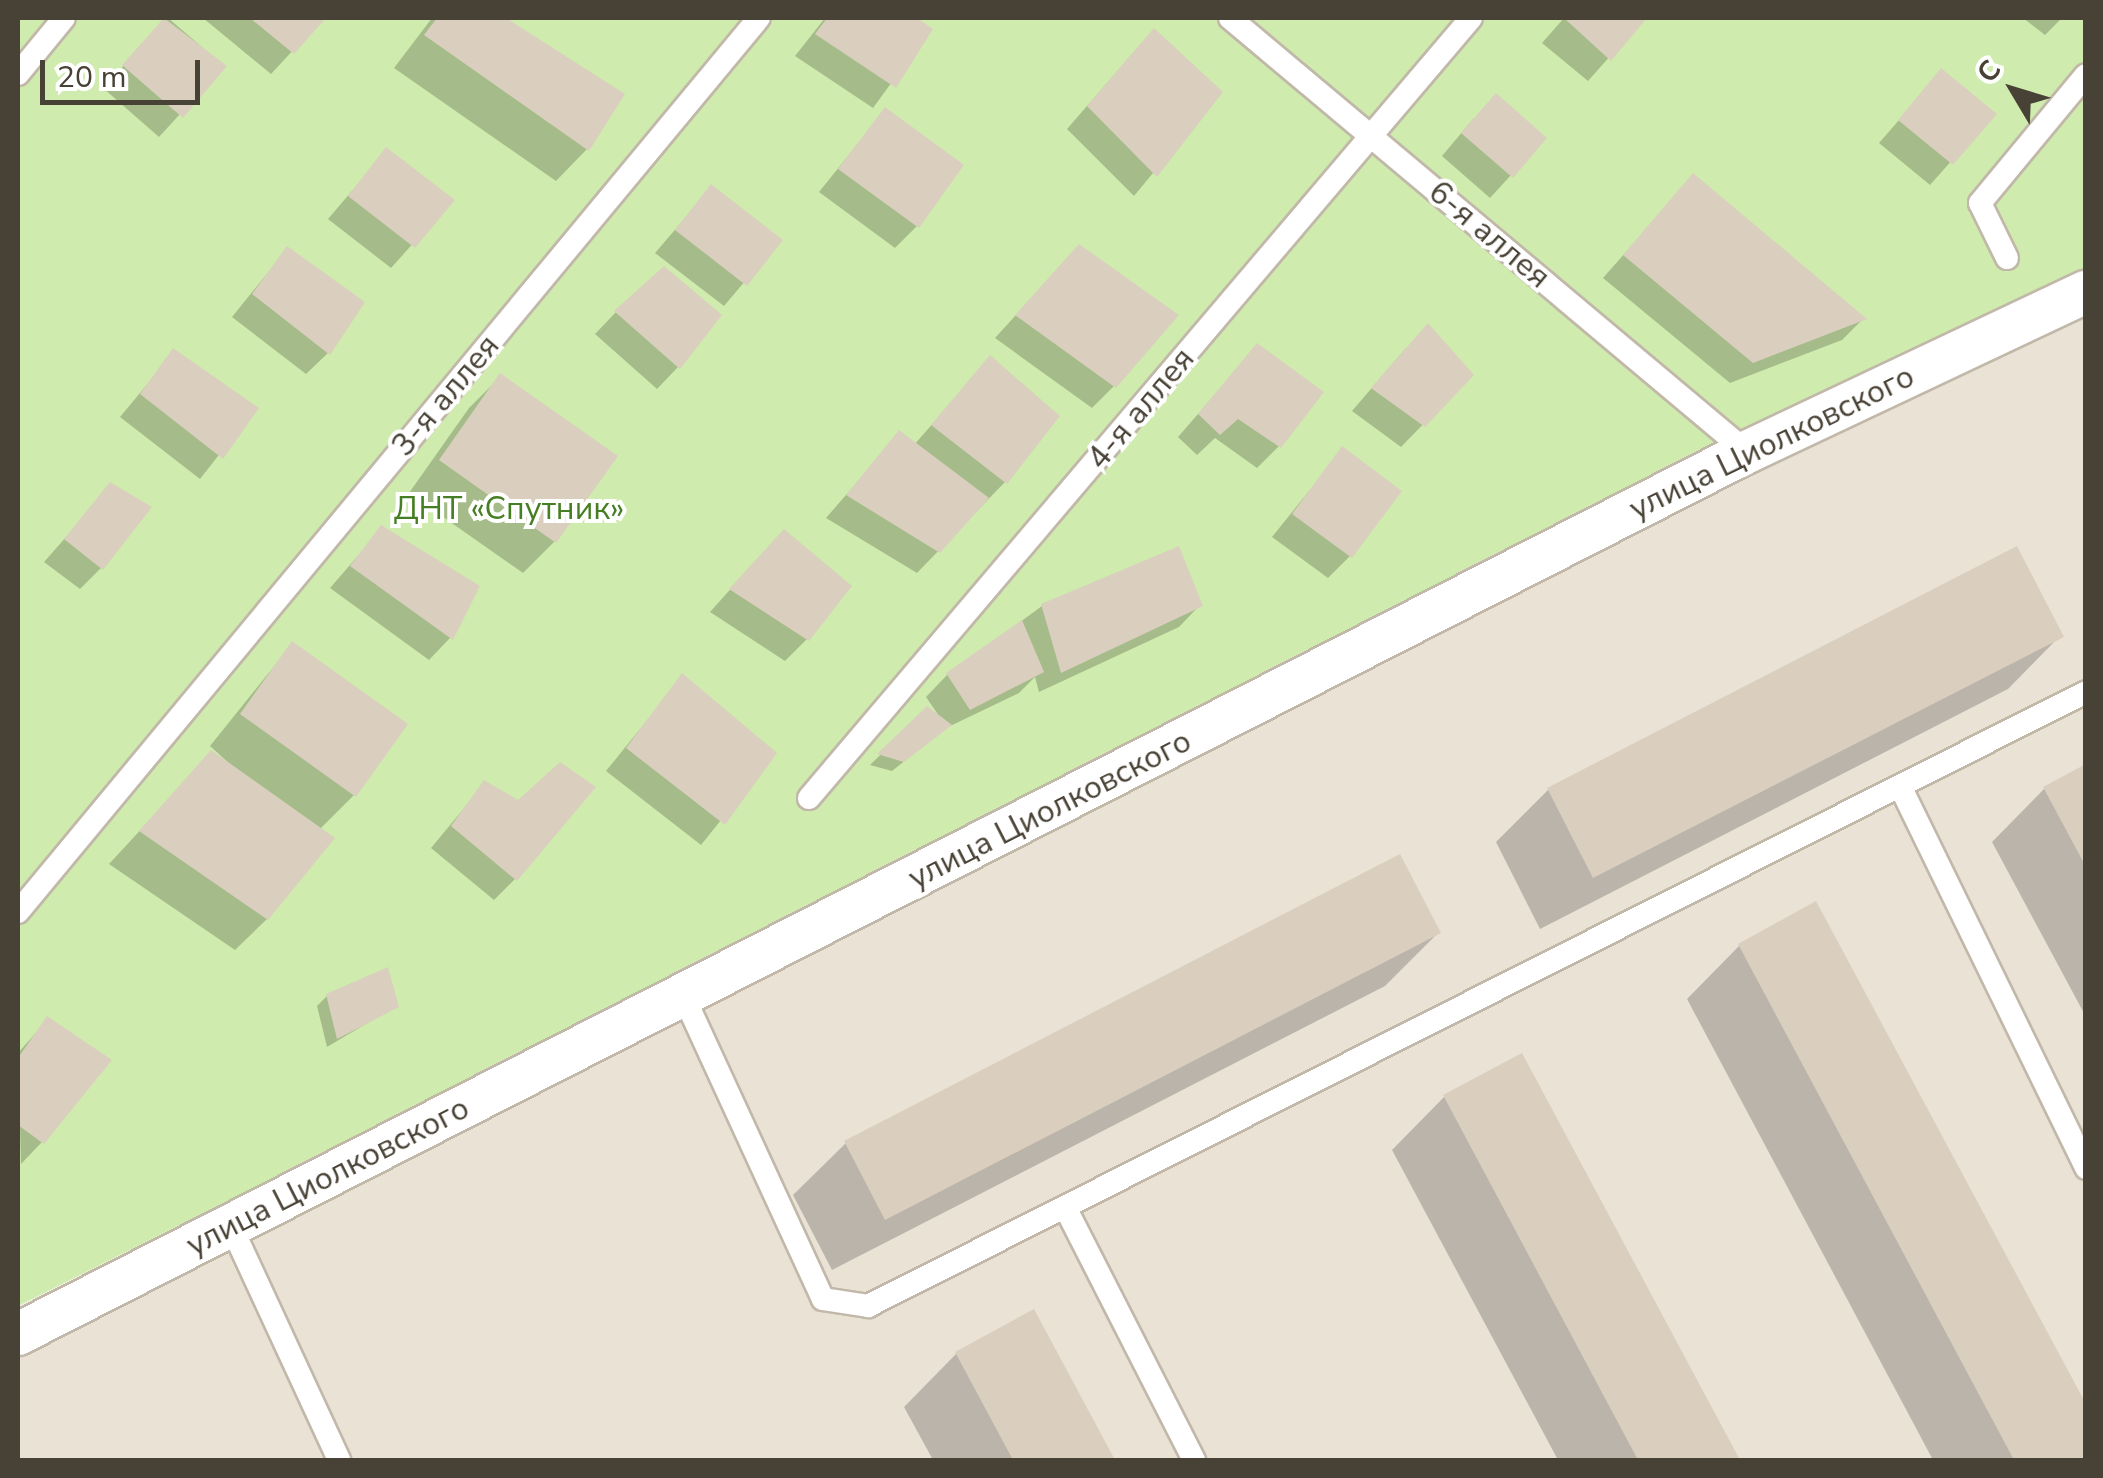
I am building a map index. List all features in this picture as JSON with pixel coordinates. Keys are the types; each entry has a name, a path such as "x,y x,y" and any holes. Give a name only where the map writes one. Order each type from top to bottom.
{"street":[{"name":"улица Циолковского","path":"18,1334 1747,452 2086,292"}],"lane":[{"path":"18,74 64,18"},
{"name":"3-я аллея","path":"18,912 759,18"},
{"name":"6-я аллея","path":"1230,18 1747,452"},
{"name":"4-я аллея","path":"809,798 1470,18"},
{"path":"2007,258 1980,203 2086,75"},
{"path":"684,997 823,1299 868,1306 2086,692"},
{"path":"1900,786 2086,1168"},
{"path":"1065,1207 1194,1460"},
{"path":"231,1226 339,1460"}],"shaded area":[{"path":"2085,292 2085,1460 18,1460 18,1334"}],"green space":[{"name":"ДНТ «Спутник»","path":"18,18 2085,18 2085,270 18,1306"}],"building":[{"path":"164,18 227,66 183,118 122,65"},
{"path":"250,18 326,18 294,54"},
{"path":"437,18 506,18 625,94 589,151 424,35"},
{"path":"827,18 917,18 933,29 896,88 815,34"},
{"path":"1564,18 1647,18 1611,61"},
{"path":"1154,28 1223,92 1157,177 1087,106"},
{"path":"1941,68 1997,114 1953,165 1898,120"},
{"path":"1496,93 1547,138 1513,178 1461,133"},
{"path":"885,107 964,165 919,228 838,169"},
{"path":"386,147 455,200 415,248 348,196"},
{"path":"1693,173 1867,319 1753,363 1623,255"},
{"path":"711,184 783,240 747,286 675,230"},
{"path":"1079,244 1179,315 1116,388 1015,315"},
{"path":"287,246 365,302 330,355 252,294"},
{"path":"664,266 722,315 680,369 614,311"},
{"path":"1428,323 1474,375 1425,427 1371,388"},
{"path":"1257,343 1324,392 1281,448 1238,419 1220,435 1198,414"},
{"path":"173,348 259,408 223,459 140,394"},
{"path":"990,355 1060,416 1007,484 931,425"},
{"path":"500,373 618,456 556,543 439,460"},
{"path":"899,430 989,498 940,553 846,495"},
{"path":"1342,446 1402,491 1352,558 1292,514"},
{"path":"110,482 152,507 103,570 64,539"},
{"path":"381,525 480,586 453,640 350,566"},
{"path":"784,529 852,586 809,641 729,589"},
{"path":"1179,546 1203,606 1061,673 1041,604"},
{"path":"2017,546 2064,637 1593,878 1547,788"},
{"path":"1022,620 1044,672 970,710 946,673"},
{"path":"292,641 408,724 356,797 240,714"},
{"path":"682,673 777,753 725,825 626,748"},
{"path":"927,706 952,725 904,762 877,754"},
{"path":"211,750 335,838 268,920 139,831"},
{"path":"560,762 596,787 517,881 451,826 484,780 518,800"},
{"path":"2086,764 2086,867 2043,787"},
{"path":"1400,854 1441,933 885,1220 844,1141"},
{"path":"1816,901 2086,1404 2086,1460 2014,1460 1738,944"},
{"path":"388,967 399,1007 337,1039 326,994"},
{"path":"47,1016 112,1060 44,1144 18,1125 18,1058"},
{"path":"1522,1053 1740,1460 1638,1460 1443,1095"},
{"path":"1034,1309 1115,1460 1013,1460 955,1352"}]}
